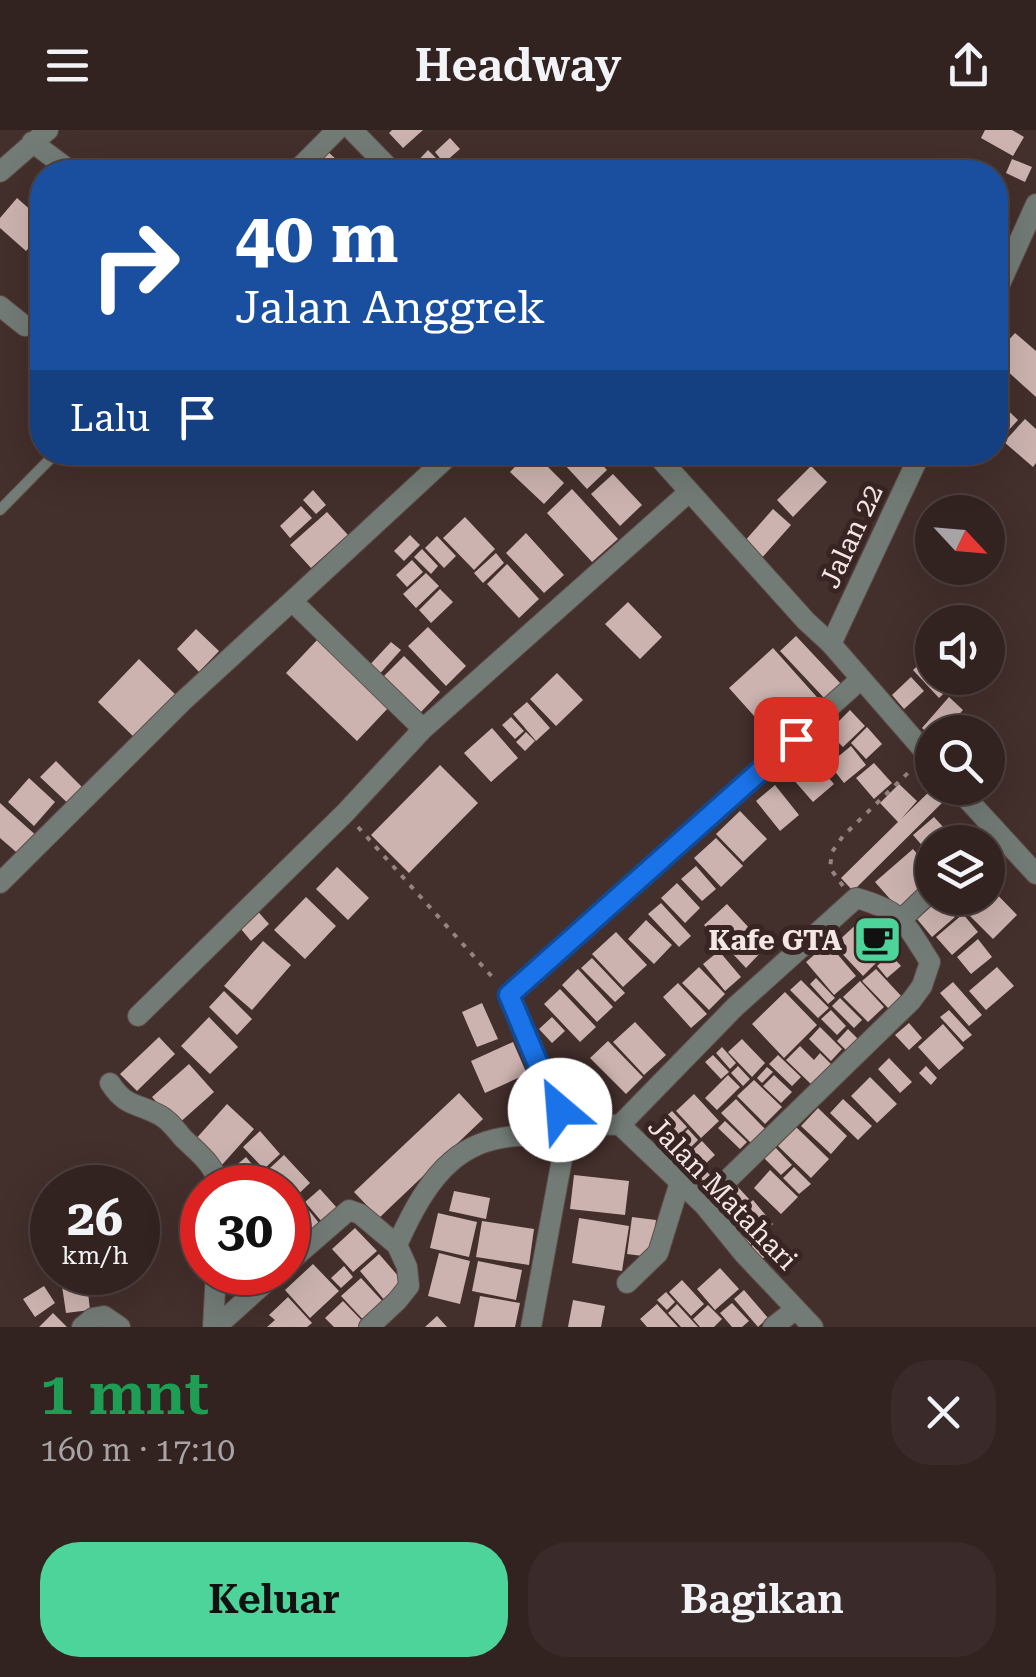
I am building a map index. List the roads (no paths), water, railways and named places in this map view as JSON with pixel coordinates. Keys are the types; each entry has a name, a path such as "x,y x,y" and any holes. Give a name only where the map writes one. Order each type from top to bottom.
{"street":[{"path":"307,160 336,130"},
{"path":"352,130 381,160"},
{"path":"2,167 40,136 61,160"},
{"path":"1008,265 1036,204"},
{"path":"0,306 25,326"},
{"path":"0,883 183,701 440,465"},
{"path":"665,465 915,740"},
{"name":"Jalan 22","path":"831,644 915,465"},
{"path":"138,1016 345,813 423,729 689,492"},
{"path":"292,601 423,729"},
{"path":"397,1245 426,1187 442,1169 480,1143 526,1134 558,1141 578,1137 574,1116 548,1088 509,995 862,678"},
{"path":"1005,850 1036,874"},
{"path":"620,1126 735,1007 856,898 883,906 902,920 930,962 922,986 704,1206"},
{"path":"902,920 915,907"},
{"path":"110,1082 119,1096 173,1125 210,1165"},
{"path":"531,1327 562,1159 558,1141 546,1124 548,1117 560,1110 574,1116"},
{"name":"Jalan Matahari","path":"574,1116 620,1126 704,1206 813,1327"},
{"path":"628,1284 658,1253 680,1182"},
{"path":"310,1244 349,1210 360,1214 397,1245 407,1267 408,1286 397,1302 369,1327"},
{"path":"215,1327 216,1295"},
{"path":"215,1327 251,1295"},
{"path":"774,1327 796,1309"},
{"path":"82,1327 93,1318 104,1316 120,1327"}],"lane":[{"path":"0,510 44,465"}],"place":[{"name":"Kafe GTA","path":"877,940"}]}
